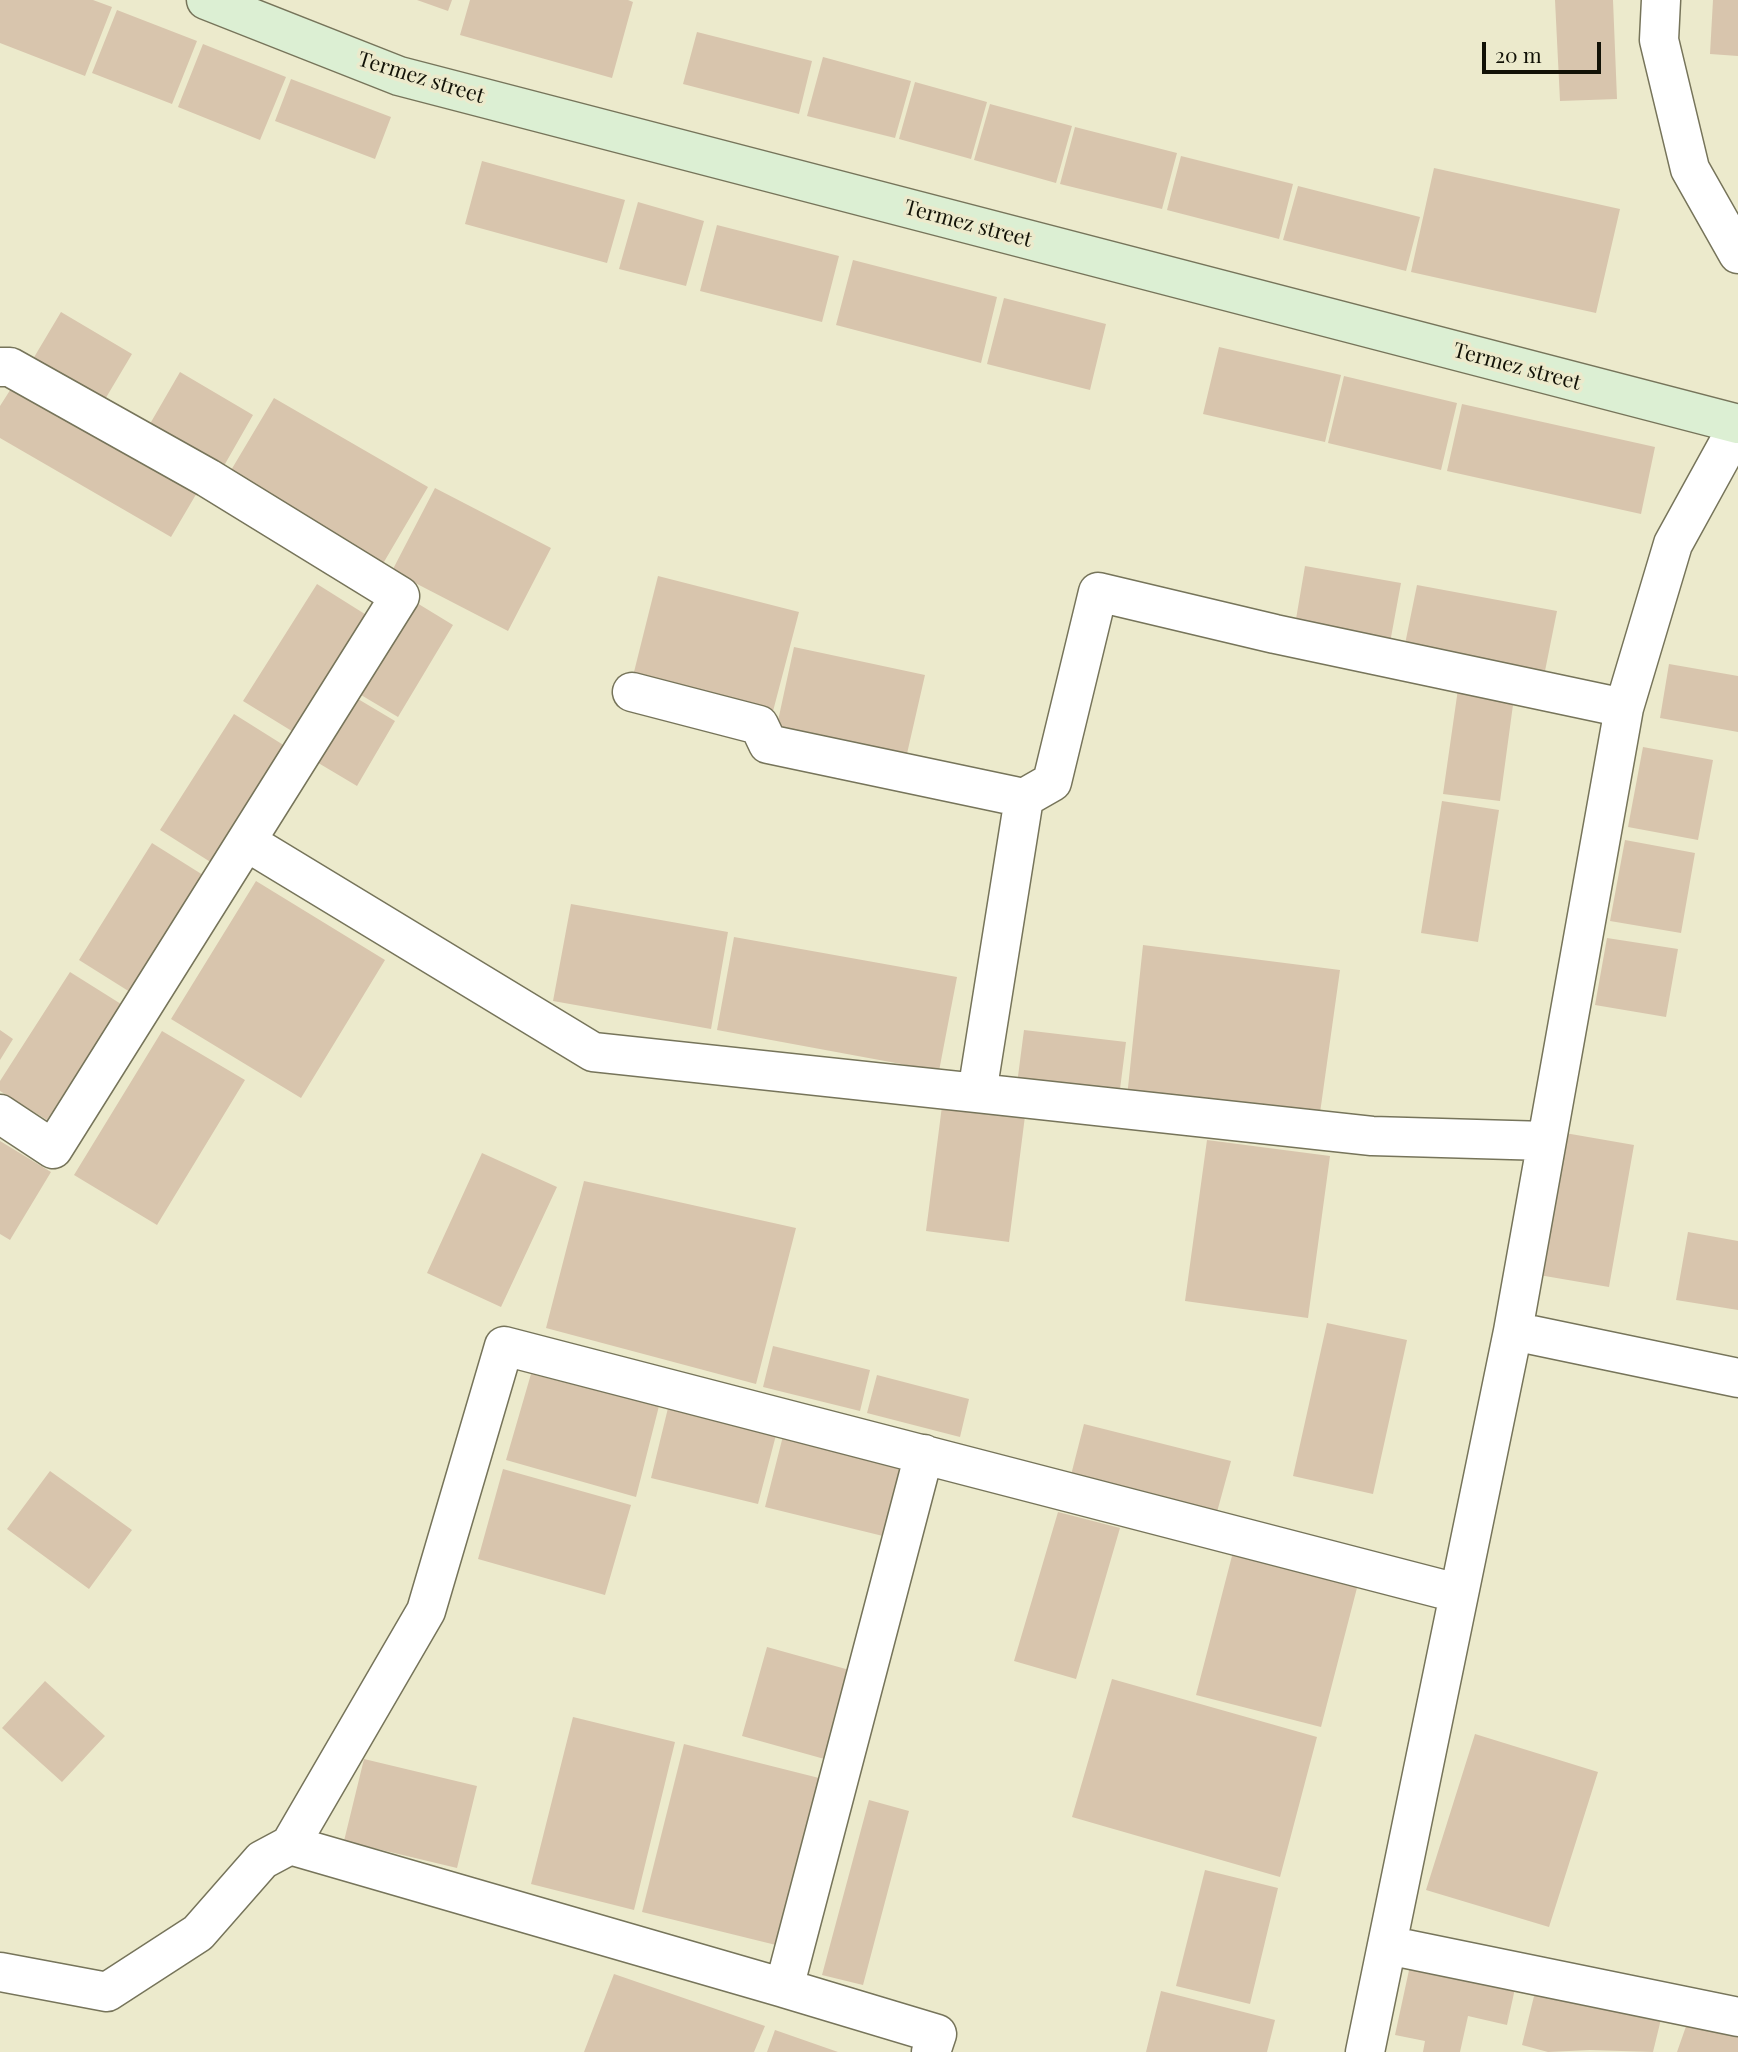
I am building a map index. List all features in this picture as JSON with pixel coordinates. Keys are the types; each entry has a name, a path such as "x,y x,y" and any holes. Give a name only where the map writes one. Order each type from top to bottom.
{"main road":[{"name":"Termez street","path":"206,0 399,76 1738,425"}],"street":[{"path":"1661,0 1658,40 1690,169 1738,254"},
{"path":"0,367 10,367 208,478 400,596 53,1149 0,1114"},
{"path":"1365,2052 1457,1593 1513,1331 1624,708 1673,544 1738,425"},
{"path":"632,692 759,725 768,744 1024,798 1052,782 1098,592 1275,634 1624,708"},
{"path":"977,1093 1024,798"},
{"path":"247,842 593,1052 1372,1136 1546,1141"},
{"path":"1513,1331 1738,1378"},
{"path":"0,1972 107,1992 198,1933 262,1860 290,1845 426,1611 504,1346 1457,1593"},
{"path":"785,1988 924,1454"},
{"path":"290,1845 937,2034 931,2052"},
{"path":"1387,1945 1738,2017"}],"building":[{"path":"0,0 93,0 112,7 85,76 0,43"},
{"path":"417,0 452,0 448,11"},
{"path":"470,0 633,2 612,78 460,35"},
{"path":"1555,0 1613,0 1617,99 1560,101"},
{"path":"1713,0 1738,0 1738,56 1710,54"},
{"path":"117,10 197,41 172,104 92,73"},
{"path":"697,32 812,61 799,114 683,84"},
{"path":"203,44 286,77 260,140 178,107"},
{"path":"823,57 911,81 895,138 807,116"},
{"path":"291,79 391,117 375,159 275,121"},
{"path":"915,82 987,102 971,159 899,139"},
{"path":"990,104 1072,126 1056,183 974,160"},
{"path":"1075,127 1177,153 1162,209 1060,184"},
{"path":"1181,156 1293,184 1279,239 1167,210"},
{"path":"482,161 625,200 607,263 465,224"},
{"path":"1434,168 1620,209 1596,313 1411,272"},
{"path":"1298,186 1420,217 1406,271 1283,240"},
{"path":"638,202 704,221 686,286 619,269"},
{"path":"717,225 839,256 822,322 700,291"},
{"path":"853,260 997,297 981,363 836,325"},
{"path":"1004,298 1106,324 1090,390 987,364"},
{"path":"61,312 132,354 104,401 33,359"},
{"path":"1219,347 1341,375 1325,442 1203,414"},
{"path":"180,372 253,415 221,471 147,429"},
{"path":"1344,376 1457,403 1441,470 1328,443"},
{"path":"14,384 198,491 171,537 0,438 0,406"},
{"path":"274,398 428,487 381,567 227,477"},
{"path":"1462,404 1655,447 1641,514 1447,471"},
{"path":"435,488 551,548 508,631 392,571"},
{"path":"1305,566 1401,583 1389,648 1294,631"},
{"path":"658,576 799,612 772,715 632,680"},
{"path":"317,584 368,616 295,733 243,701"},
{"path":"1417,585 1557,611 1544,676 1404,649"},
{"path":"412,600 453,625 398,717 356,692"},
{"path":"794,647 925,675 906,758 776,730"},
{"path":"1669,664 1738,676 1738,732 1660,718"},
{"path":"1459,682 1515,690 1500,801 1443,794"},
{"path":"353,696 395,721 357,786 315,761"},
{"path":"234,714 285,746 212,863 160,830"},
{"path":"1643,747 1713,760 1698,840 1628,827"},
{"path":"1442,801 1499,810 1478,942 1421,933"},
{"path":"1625,840 1695,853 1681,933 1610,921"},
{"path":"152,843 203,875 130,992 79,960"},
{"path":"256,881 385,960 301,1098 171,1019"},
{"path":"571,904 728,932 711,1029 553,1001"},
{"path":"734,937 957,977 939,1071 717,1030"},
{"path":"1607,938 1678,949 1666,1017 1595,1005"},
{"path":"1143,945 1340,970 1319,1120 1127,1097"},
{"path":"70,972 121,1004 47,1120 0,1091 0,1081"},
{"path":"0,1030 13,1039 0,1060"},
{"path":"1024,1030 1126,1042 1119,1097 1017,1084"},
{"path":"162,1031 245,1080 157,1225 74,1175"},
{"path":"942,1106 1025,1116 1009,1242 926,1231"},
{"path":"1565,1133 1634,1145 1609,1287 1539,1275"},
{"path":"1207,1140 1330,1156 1308,1318 1185,1301"},
{"path":"0,1141 51,1172 10,1240 0,1234"},
{"path":"482,1153 557,1187 501,1307 427,1273"},
{"path":"584,1181 796,1228 756,1384 546,1328"},
{"path":"1688,1232 1738,1241 1738,1310 1676,1300"},
{"path":"1327,1323 1407,1340 1373,1494 1293,1476"},
{"path":"773,1346 870,1370 860,1411 763,1387"},
{"path":"531,1374 659,1406 636,1497 506,1460"},
{"path":"877,1375 969,1399 960,1437 867,1413"},
{"path":"668,1408 776,1435 758,1504 651,1478"},
{"path":"1084,1424 1231,1461 1217,1512 1071,1475"},
{"path":"783,1436 905,1466 887,1537 765,1507"},
{"path":"503,1469 631,1505 605,1595 478,1559"},
{"path":"50,1471 132,1530 89,1589 7,1529"},
{"path":"1058,1512 1120,1528 1076,1679 1014,1661"},
{"path":"1233,1552 1358,1584 1321,1727 1196,1695"},
{"path":"767,1647 853,1671 828,1760 742,1736"},
{"path":"1112,1679 1317,1737 1280,1877 1072,1817"},
{"path":"45,1681 105,1736 62,1782 2,1728"},
{"path":"573,1717 675,1742 634,1910 531,1884"},
{"path":"1475,1734 1598,1772 1549,1927 1426,1890"},
{"path":"684,1744 823,1779 780,1946 642,1912"},
{"path":"364,1759 477,1786 457,1868 344,1841"},
{"path":"869,1800 909,1811 863,1985 822,1975"},
{"path":"1205,1870 1278,1888 1250,2004 1176,1986"},
{"path":"1411,1961 1516,1984 1507,2025 1468,2016 1460,2052 1423,2052 1425,2041 1395,2035"},
{"path":"614,1974 765,2026 754,2052 584,2052"},
{"path":"1536,1988 1661,2019 1653,2052 1548,2052 1522,2045"},
{"path":"1161,1991 1275,2020 1267,2052 1146,2052"},
{"path":"1690,2015 1738,2031 1738,2052 1677,2052"},
{"path":"775,2030 838,2052 767,2052"}]}
